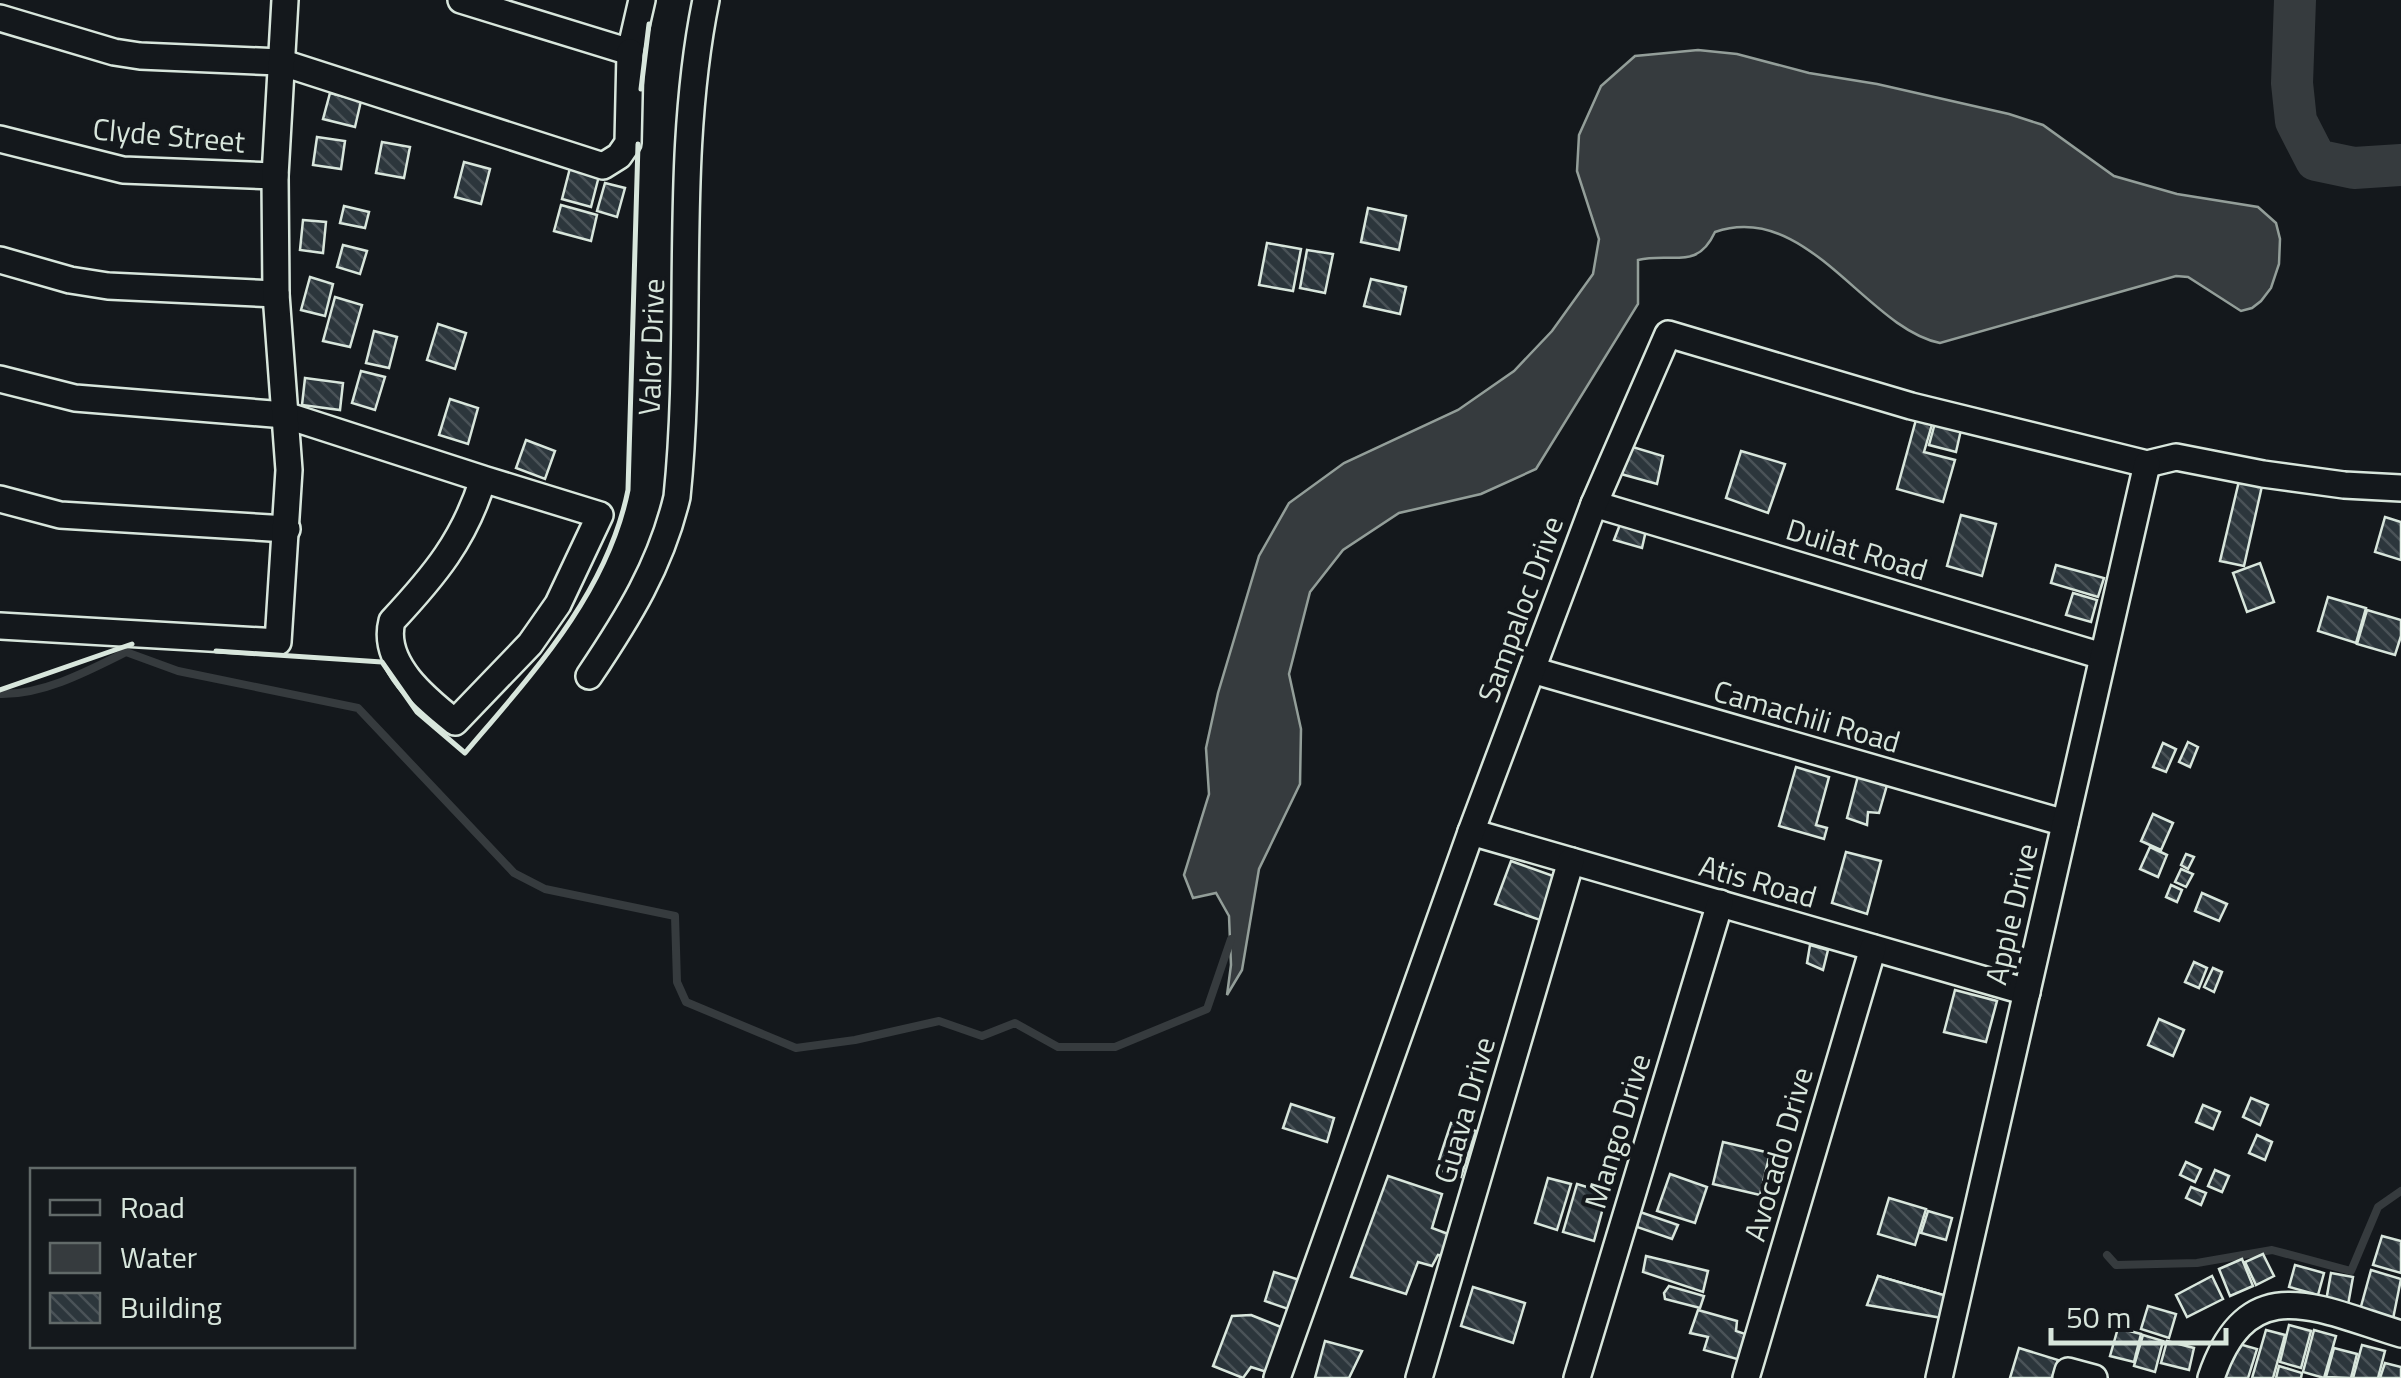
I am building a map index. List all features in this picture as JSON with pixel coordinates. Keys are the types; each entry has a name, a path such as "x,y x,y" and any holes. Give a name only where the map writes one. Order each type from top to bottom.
{"street":[{"path":"0,626 278,642 288,470 276,294 274,176 285,0"},
{"path":"460,0 519,9 630,52"},
{"path":"0,18 114,52 280,62 602,166 619,156 628,144 630,52 642,0"},
{"name":"Valor Drive","path":"588,676 650,579 677,496 692,111 706,0"},
{"name":"Clyde Street","path":"0,138 123,170 274,176"},
{"path":"0,260 70,280 108,286 276,294"},
{"name":"Sampaloc Drive","path":"1277,1378 1471,832 1594,504 1668,334 1911,406 2147,464"},
{"path":"0,380 75,398 285,415 600,515 586,550 530,644 454,722 424,698 401,666 388,634 392,622 455,547 483,478"},
{"path":"2147,464 2176,457 2263,474 2401,488"},
{"name":"Apple Drive","path":"1939,1378 2147,464"},
{"path":"0,499 60,514 286,529"},
{"name":"Duilat Road","path":"1594,504 2102,656"},
{"name":"Camachili Road","path":"1532,670 2065,824"},
{"name":"Atis Road","path":"1471,832 2027,992"},
{"name":"Guava Drive","path":"1419,1378 1571,861"},
{"name":"Mango Drive","path":"1576,1378 1720,904"},
{"name":"Avocado Drive","path":"1746,1378 1872,948"},
{"path":"2211,1378 2222,1346 2237,1326 2278,1305 2301,1304 2401,1334"},
{"path":"2067,1374 2094,1378"}],"water":[{"path":"1698,50 1737,54 1809,73 2009,114 2043,125 2114,176 2177,194 2258,207 2276,223 2280,239 2279,264 2271,288 2252,308 2241,311 2188,277 2176,276 1940,343 1913,333 1807,249 1779,234 1748,227 1715,232 1708,244 1692,256 1638,260 1638,304 1536,469 1481,494 1399,513 1343,550 1310,592 1289,674 1301,729 1300,784 1259,869 1242,970 1227,995 1231,965 1229,916 1216,893 1193,898 1184,875 1209,794 1206,748 1218,693 1259,556 1289,503 1344,463 1458,410 1514,371 1552,331 1593,274 1599,239 1577,171 1579,135 1601,86 1635,56"}],"building":[{"path":"330,93 361,101 355,127 323,119"},
{"path":"317,137 345,141 341,169 313,165"},
{"path":"382,142 410,147 404,178 376,173"},
{"path":"464,162 490,169 481,204 455,197"},
{"path":"570,168 599,176 591,207 562,199"},
{"path":"605,183 625,188 617,217 597,211"},
{"path":"561,205 597,215 591,241 554,231"},
{"path":"344,206 369,212 365,228 340,223"},
{"path":"1368,208 1406,216 1399,250 1361,242"},
{"path":"303,220 326,222 323,253 300,250"},
{"path":"1267,243 1301,249 1293,291 1259,285"},
{"path":"343,245 367,251 360,274 337,267"},
{"path":"1307,250 1333,254 1325,293 1300,288"},
{"path":"310,277 333,284 325,316 301,310"},
{"path":"1371,279 1406,287 1400,314 1364,306"},
{"path":"335,297 362,305 350,347 323,341"},
{"path":"438,324 466,333 455,369 427,360"},
{"path":"374,331 397,337 389,368 366,363"},
{"path":"361,371 385,377 375,410 352,403"},
{"path":"305,378 343,383 340,410 302,405"},
{"path":"450,399 478,408 468,444 439,435"},
{"path":"1917,416 1933,421 1924,452 1955,460 1943,502 1897,489"},
{"path":"1935,423 1961,430 1956,452 1929,445"},
{"path":"526,440 555,451 545,479 516,468"},
{"path":"1626,445 1663,456 1657,484 1621,474"},
{"path":"1741,451 1785,464 1768,513 1726,498"},
{"path":"2239,481 2262,486 2244,566 2220,561"},
{"path":"1961,515 1996,524 1982,576 1947,566"},
{"path":"2385,517 2401,522 2401,560 2375,552"},
{"path":"1621,522 1647,526 1642,548 1614,540"},
{"path":"2260,563 2274,602 2247,612 2233,573"},
{"path":"2056,565 2104,578 2098,597 2051,583"},
{"path":"2073,593 2097,600 2091,622 2066,615"},
{"path":"2328,597 2366,608 2356,643 2318,631"},
{"path":"2367,610 2401,620 2395,655 2357,644"},
{"path":"2188,742 2198,747 2190,767 2179,762"},
{"path":"2163,743 2176,749 2166,772 2153,767"},
{"path":"1796,767 1829,777 1816,825 1827,828 1824,839 1779,826"},
{"path":"1858,776 1887,785 1879,813 1868,812 1867,825 1847,818"},
{"path":"2153,814 2173,823 2161,850 2141,841"},
{"path":"2150,847 2167,855 2158,877 2140,869"},
{"path":"1846,852 1881,861 1867,914 1832,903"},
{"path":"2186,854 2194,857 2188,869 2181,865"},
{"path":"1511,861 1556,877 1540,920 1495,904"},
{"path":"2181,869 2193,874 2186,887 2175,882"},
{"path":"2171,885 2182,890 2177,902 2166,897"},
{"path":"2202,893 2227,904 2219,921 2195,911"},
{"path":"1810,945 1828,950 1823,970 1807,963"},
{"path":"2194,962 2207,968 2199,988 2185,982"},
{"path":"2213,968 2222,972 2214,992 2204,987"},
{"path":"1955,990 1997,1001 1986,1042 1944,1032"},
{"path":"2159,1019 2184,1030 2173,1056 2148,1045"},
{"path":"2251,1098 2268,1105 2260,1125 2243,1117"},
{"path":"1291,1104 1334,1118 1327,1142 1283,1128"},
{"path":"2203,1105 2220,1112 2213,1129 2196,1122"},
{"path":"1451,1123 1476,1131 1461,1177 1436,1169"},
{"path":"2257,1135 2272,1142 2265,1160 2249,1153"},
{"path":"1723,1142 1770,1153 1760,1195 1713,1184"},
{"path":"2186,1162 2201,1169 2195,1182 2180,1175"},
{"path":"2215,1170 2229,1176 2222,1192 2208,1186"},
{"path":"1670,1174 1707,1187 1695,1223 1657,1211"},
{"path":"1388,1176 1442,1194 1432,1228 1451,1235 1444,1256 1438,1255 1432,1266 1418,1262 1406,1294 1351,1277"},
{"path":"1548,1178 1571,1184 1557,1230 1535,1223"},
{"path":"1577,1184 1607,1193 1594,1241 1563,1232"},
{"path":"2191,1187 2206,1193 2201,1205 2186,1198"},
{"path":"1889,1198 1926,1209 1915,1245 1878,1234"},
{"path":"1928,1211 1952,1218 1946,1240 1921,1233"},
{"path":"1640,1212 1678,1225 1672,1239 1637,1227"},
{"path":"2382,1236 2401,1241 2401,1273 2373,1265"},
{"path":"2263,1254 2274,1276 2256,1285 2245,1262"},
{"path":"1646,1256 1708,1271 1703,1292 1643,1272"},
{"path":"2242,1259 2253,1286 2230,1296 2219,1269"},
{"path":"2295,1265 2324,1273 2318,1295 2289,1287"},
{"path":"2371,1270 2401,1279 2393,1319 2360,1310"},
{"path":"1274,1272 1300,1280 1291,1310 1265,1301"},
{"path":"2331,1273 2353,1277 2348,1305 2326,1301"},
{"path":"1878,1276 1947,1296 1942,1318 1872,1298"},
{"path":"1878,1276 1947,1296 1942,1318 1867,1305"},
{"path":"2212,1276 2223,1299 2187,1317 2176,1295"},
{"path":"1669,1286 1704,1296 1700,1308 1665,1299"},
{"path":"1473,1287 1525,1303 1513,1343 1461,1326"},
{"path":"2148,1306 2176,1314 2169,1338 2141,1329"},
{"path":"1698,1310 1737,1321 1736,1331 1754,1337 1748,1362 1704,1350 1708,1337 1690,1333"},
{"path":"1251,1315 1286,1329 1273,1374 1251,1367 1243,1378 1213,1366 1232,1316"},
{"path":"2289,1325 2311,1331 2301,1368 2280,1362"},
{"path":"2118,1328 2141,1334 2134,1362 2110,1356"},
{"path":"2266,1330 2285,1335 2273,1378 2252,1378"},
{"path":"2314,1330 2336,1336 2324,1378 2303,1372"},
{"path":"2143,1335 2163,1341 2155,1372 2134,1366"},
{"path":"1325,1341 1362,1351 1349,1378 1315,1378"},
{"path":"2167,1341 2194,1348 2189,1370 2161,1363"},
{"path":"2232,1342 2257,1349 2248,1378 2221,1378"},
{"path":"2362,1345 2385,1351 2378,1378 2353,1378"},
{"path":"2019,1348 2058,1360 2052,1378 2010,1378"},
{"path":"2334,1348 2357,1354 2351,1378 2326,1377"},
{"path":"2385,1363 2401,1367 2401,1378 2380,1378"},
{"path":"2279,1366 2302,1373 2301,1378 2276,1378"}],"waterway":[{"path":"2295,0 2292,83 2296,121 2316,160 2354,168 2401,165"},
{"path":"0,694 49,686 126,652 178,671 358,708 514,873 545,889 675,916 677,982 686,1002 796,1048 855,1040 939,1021 982,1036 1015,1023 1058,1047 1115,1047 1207,1009 1231,939"},
{"path":"2107,1255 2116,1265 2197,1263 2272,1250 2351,1271 2378,1207 2401,1191"}],"wall":[{"path":"641,89 649,24"},
{"path":"216,651 382,662 417,712 465,753 516,693 585,598 618,528 628,490 638,144"},
{"path":"0,690 132,644"}]}
